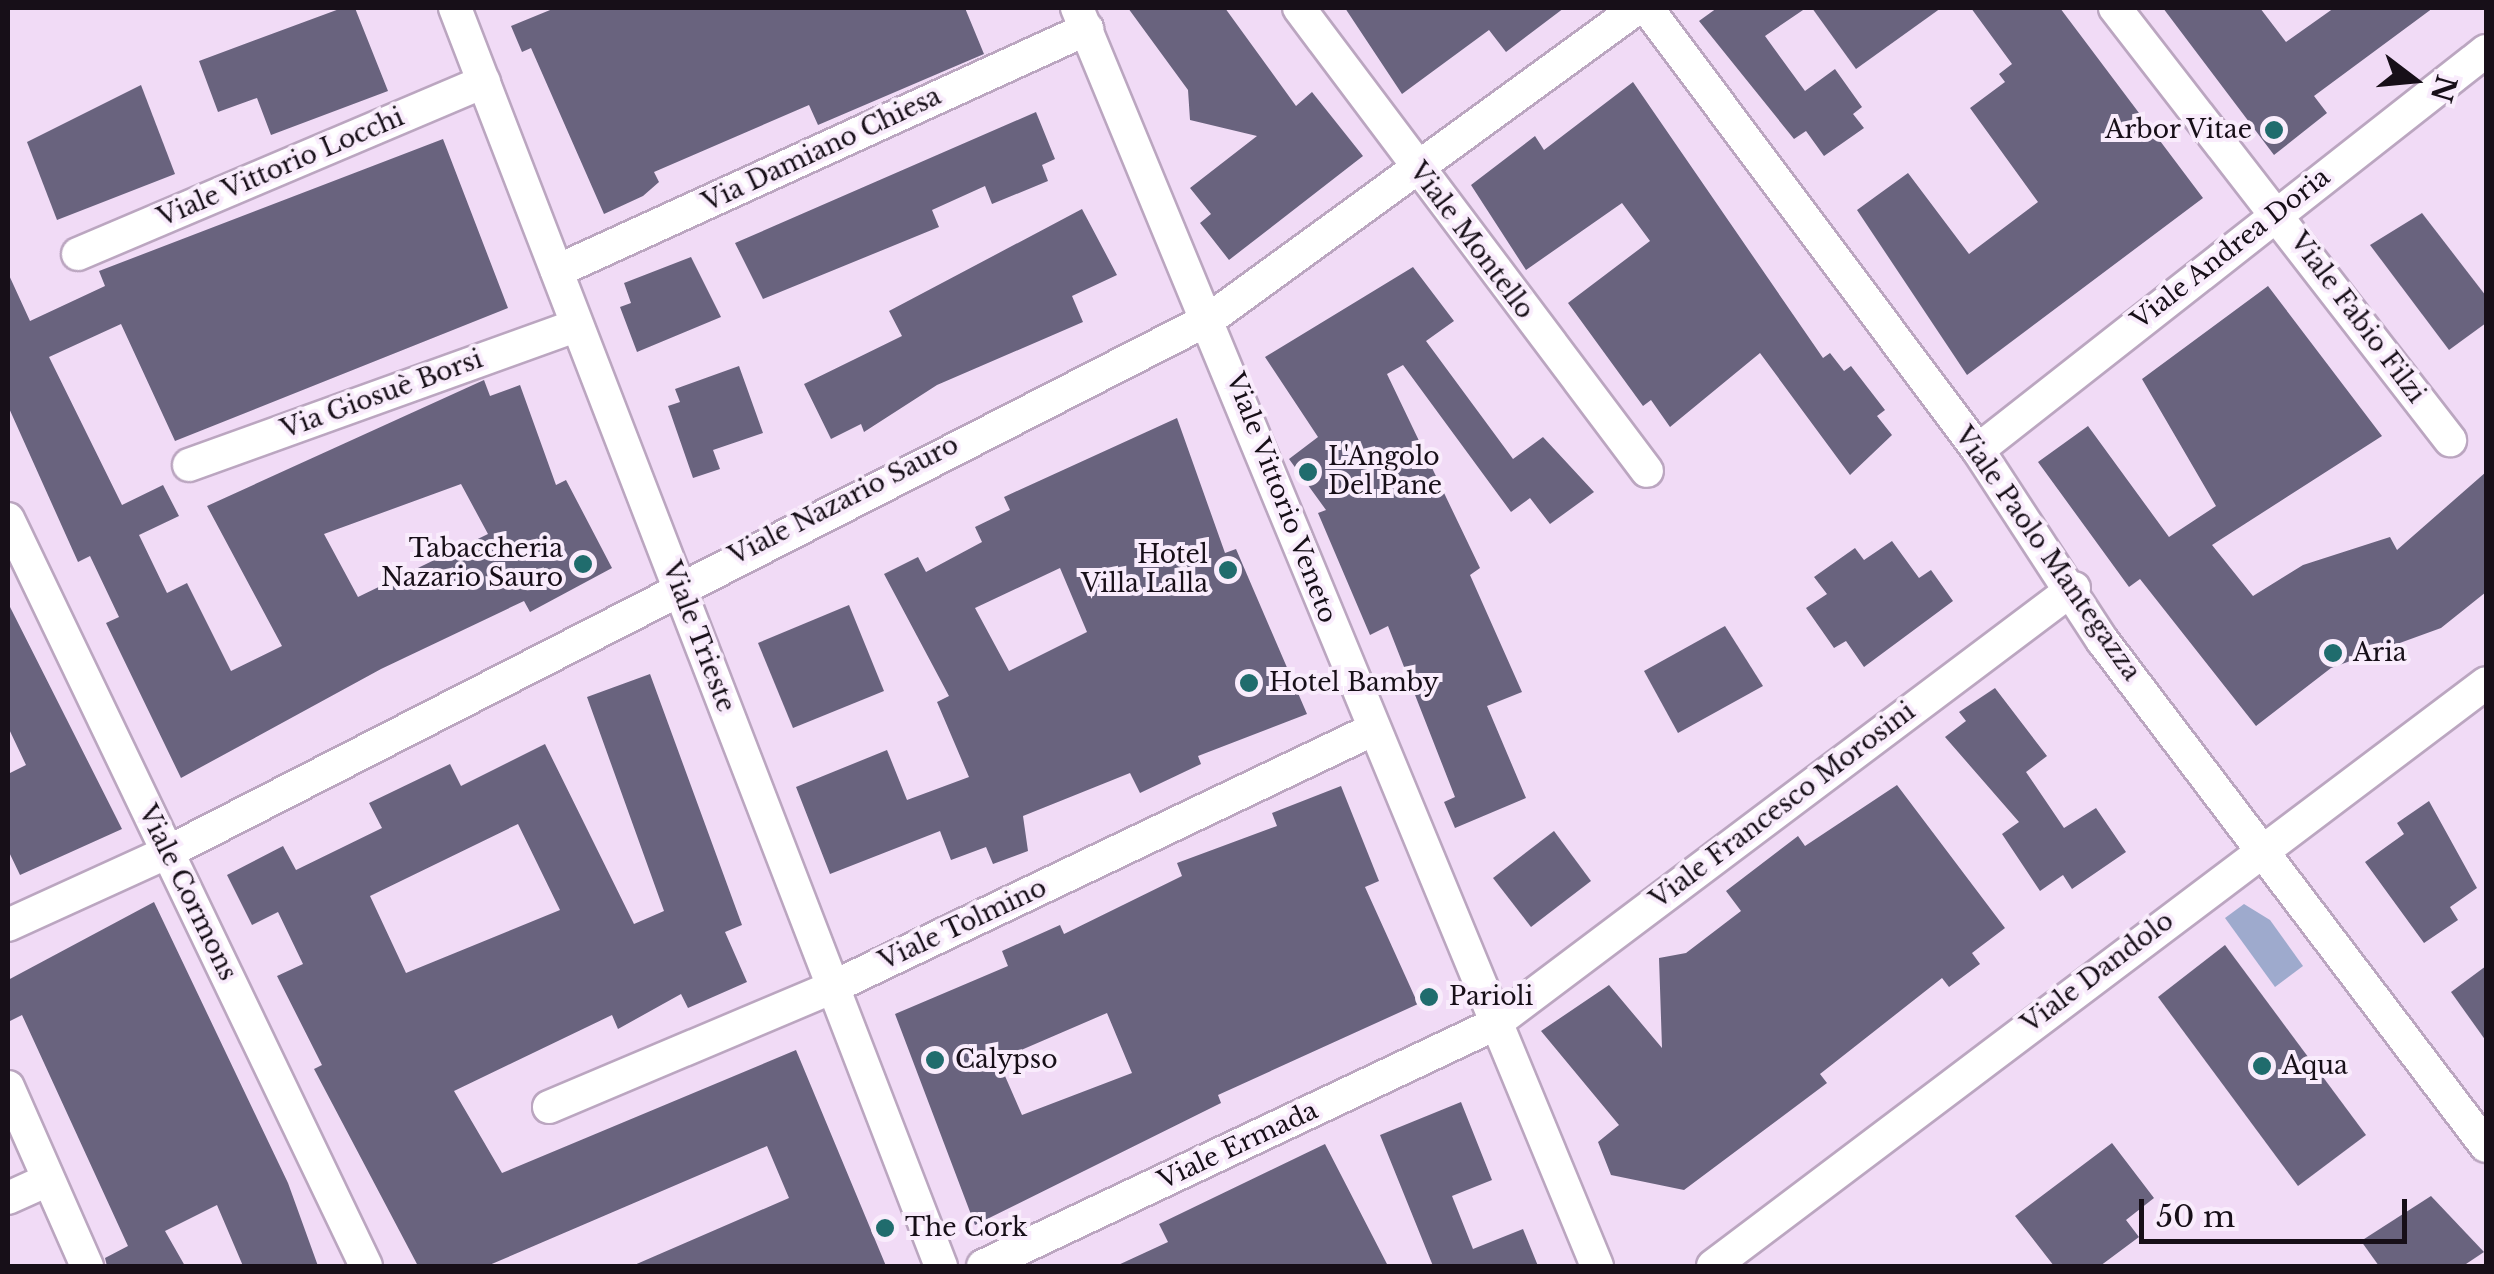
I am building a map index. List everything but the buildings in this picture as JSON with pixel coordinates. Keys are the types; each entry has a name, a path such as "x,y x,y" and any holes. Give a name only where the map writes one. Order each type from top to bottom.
{"street":[{"name":"Viale Trieste","path":"456,8 941,1266"},
{"name":"Viale Montello","path":"1299,8 1646,471"},
{"name":"Viale Nazario Sauro","path":"8,925 168,852 678,584 1211,318 1420,174 1637,8"},
{"name":"Viale Paolo Mantegazza","path":"1648,8 1978,450 2074,588 2102,640 2264,847 2486,1146"},
{"name":"Viale Fabio Filzi","path":"2115,8 2450,440"},
{"name":"Via Damiano Chiesa","path":"558,271 1082,18"},
{"name":"Viale Vittorio Veneto","path":"1082,18 1211,318 1372,730 1597,1266"},
{"name":"Viale Andrea Doria","path":"1978,450 2486,51"},
{"name":"Viale Vittorio Locchi","path":"78,254 484,82"},
{"name":"Via Giosuè Borsi","path":"189,464 576,326"},
{"name":"Viale Cormons","path":"8,519 366,1266"},
{"name":"Viale Francesco Morosini","path":"1493,1025 2074,588"},
{"name":"Viale Dandolo","path":"1713,1266 2486,682"},
{"name":"Viale Tolmino","path":"548,1107 833,987 1372,730"},
{"name":"Viale Ermada","path":"983,1266 1493,1025"},
{"path":"8,1087 87,1266"},
{"path":"8,1198 48,1180"}],"water":[{"path":"2244,904 2270,920 2303,966 2275,987 2225,918"}],"place":[{"name":"Arbor Vitae","path":"2274,130"},
{"name":"L'Angolo Del Pane","path":"1308,472"},
{"name":"Tabaccheria Nazario Sauro","path":"583,564"},
{"name":"Hotel Villa Lalla","path":"1228,570"},
{"name":"Aria","path":"2333,653"},
{"name":"Hotel Bamby","path":"1249,683"},
{"name":"Parioli","path":"1429,997"},
{"name":"Calypso","path":"935,1060"},
{"name":"Aqua","path":"2262,1066"},
{"name":"The Cork","path":"885,1228"}]}
